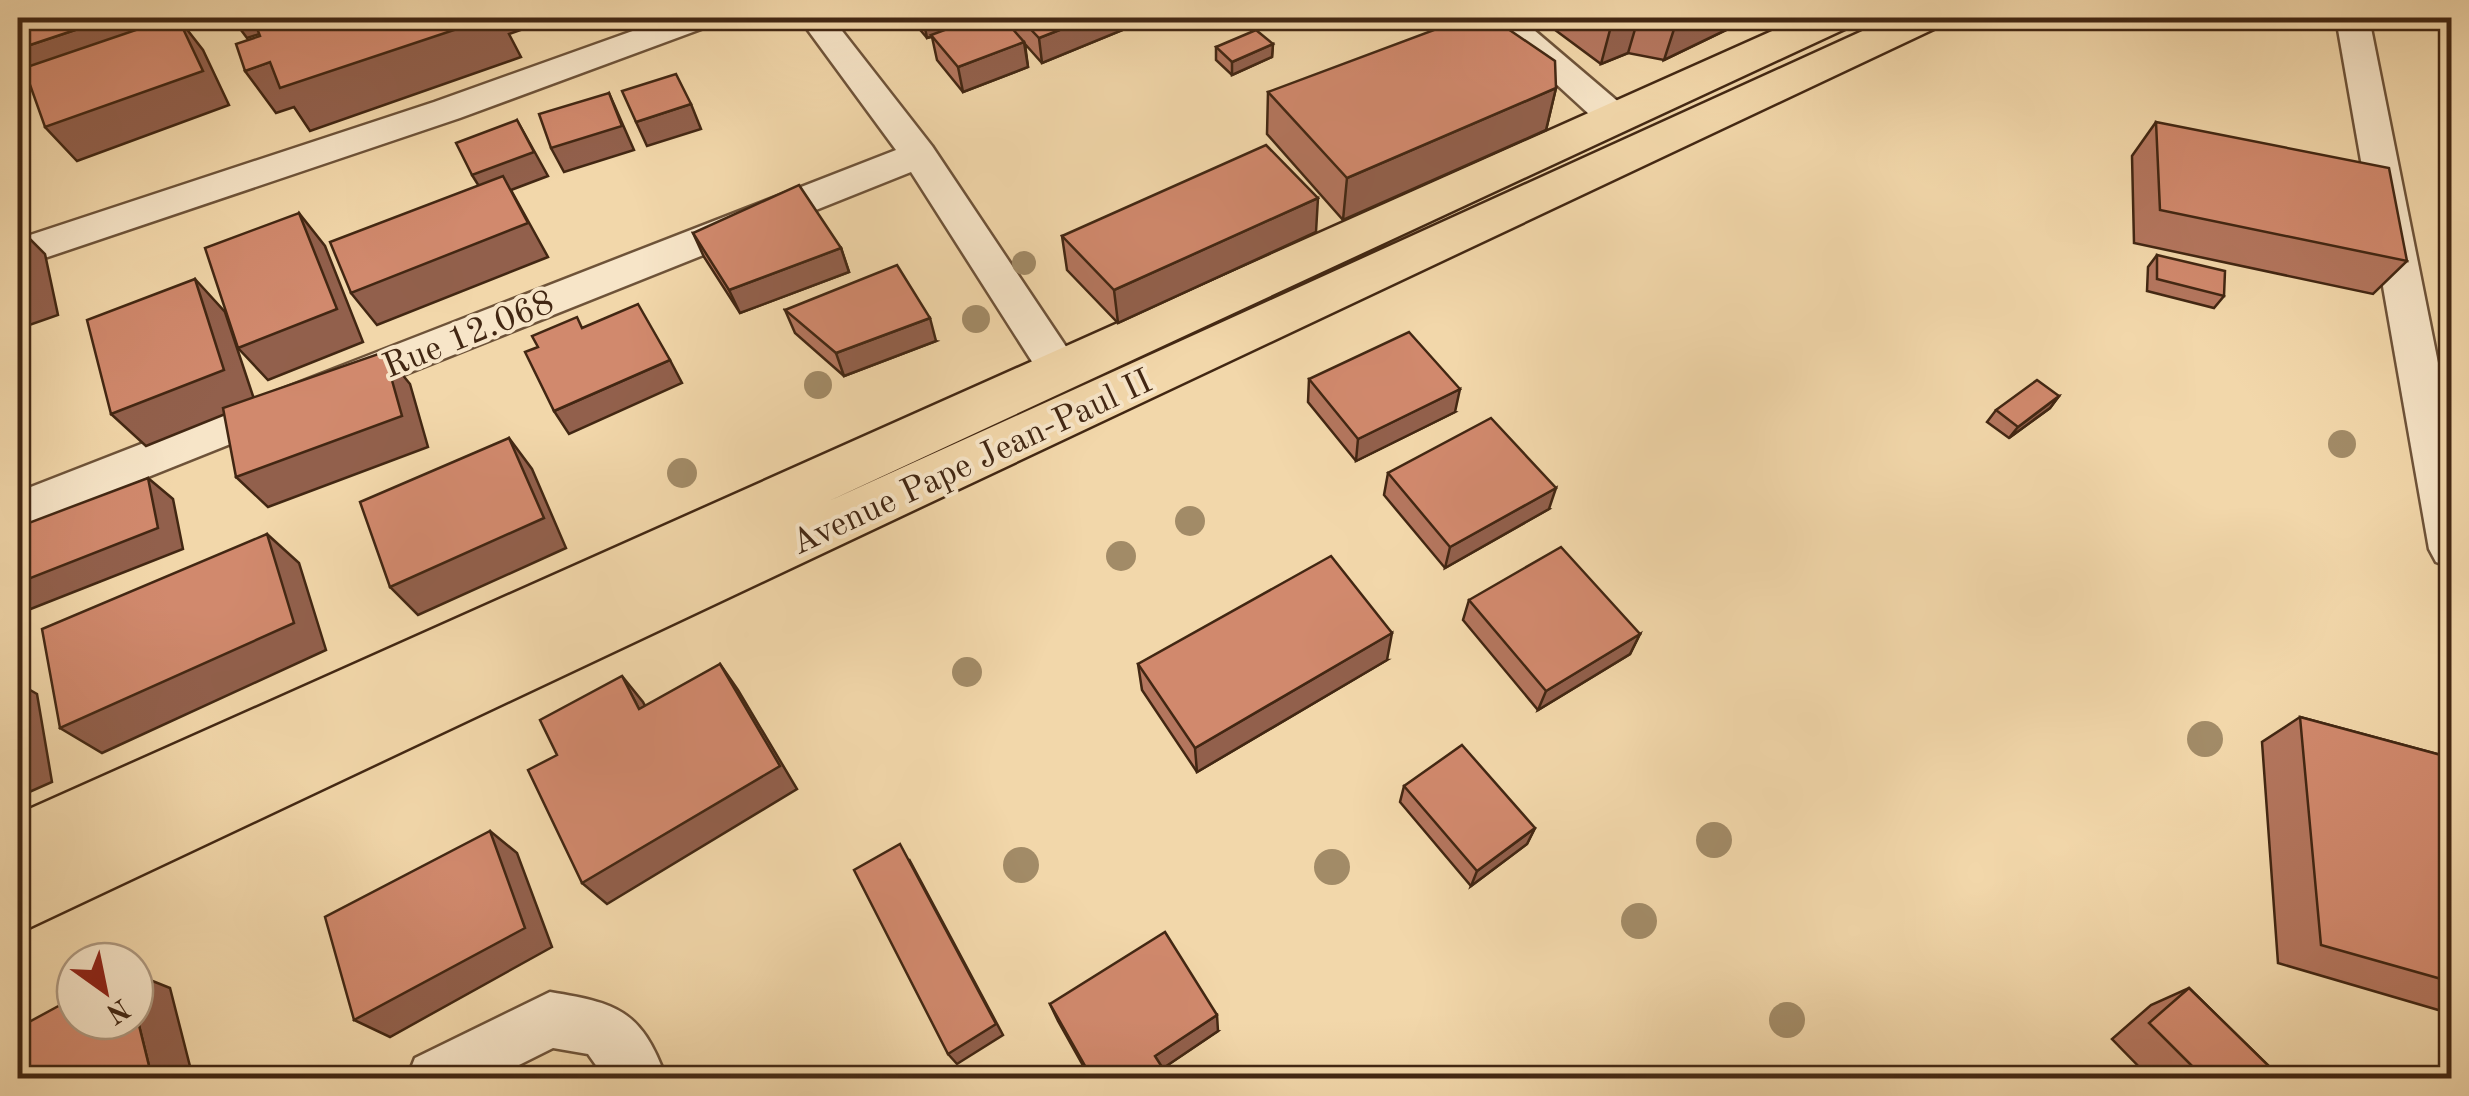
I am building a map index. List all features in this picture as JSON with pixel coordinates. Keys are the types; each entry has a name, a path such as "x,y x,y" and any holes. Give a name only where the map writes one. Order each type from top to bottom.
{"main road":[{"name":"Avenue Pape Jean-Paul II","path":"18,845 1835,18"},
{"name":"Avenue Pape Jean-Paul II","path":"18,902 1924,18"}],"street":[{"path":"18,252 448,110 700,18"},
{"path":"816,18 919,155 1060,371"},
{"path":"1500,18 1616,118"},
{"path":"2352,18 2452,549"},
{"name":"Rue 12.068","path":"18,511 919,155"},
{"path":"435,1078 550,1020 604,1029 638,1078"}],"building":[{"path":"18,18 111,18 18,49"},
{"path":"178,18 203,71 45,127 24,68"},
{"path":"253,18 490,18 280,88 270,62 245,71 236,44 260,36"},
{"path":"977,18 1003,18 1024,42 958,67 931,35"},
{"path":"1020,18 1090,18 1039,38"},
{"path":"1466,18 1492,18 1555,61 1556,88 1347,178 1268,92"},
{"path":"1594,18 1692,18 1675,26 1638,19 1610,30"},
{"path":"1256,30 1273,44 1232,62 1216,47"},
{"path":"676,74 691,104 636,122 622,91"},
{"path":"609,93 622,126 551,148 539,114"},
{"path":"517,120 534,152 472,175 456,143"},
{"path":"2156,122 2389,168 2407,261 2160,210"},
{"path":"1266,145 1318,198 1114,290 1062,236"},
{"path":"503,176 528,223 351,293 330,242"},
{"path":"799,185 841,248 729,290 693,233"},
{"path":"299,213 337,309 238,348 205,248"},
{"path":"18,254 23,282 18,284"},
{"path":"2157,255 2225,271 2224,296 2157,279"},
{"path":"897,265 930,318 836,353 785,310"},
{"path":"195,279 224,370 111,414 87,320"},
{"path":"638,304 670,360 554,411 525,352 538,347 532,336 577,317 582,328"},
{"path":"1409,332 1460,389 1358,439 1309,379"},
{"path":"384,352 402,416 236,477 223,408"},
{"path":"2037,380 2059,396 2018,427 1996,410"},
{"path":"1491,418 1556,488 1450,547 1388,473"},
{"path":"509,438 544,518 390,587 360,502"},
{"path":"148,478 158,528 18,583 18,527"},
{"path":"267,534 294,623 60,728 42,629"},
{"path":"1561,547 1640,634 1546,691 1469,600"},
{"path":"1331,556 1392,633 1195,748 1138,664"},
{"path":"720,664 780,766 582,883 528,770 557,755 540,720 622,676 639,709"},
{"path":"2300,717 2452,758 2452,982 2321,945"},
{"path":"1462,745 1535,828 1477,871 1404,786"},
{"path":"490,831 525,928 354,1020 325,917"},
{"path":"900,844 996,1024 948,1054 854,870"},
{"path":"1165,932 1217,1015 1155,1056 1169,1078 1092,1078 1050,1004"},
{"path":"2189,988 2281,1078 2204,1078 2149,1023"},
{"path":"55,1008 55,1041 143,1041 152,1078 18,1078 18,1028"}]}
